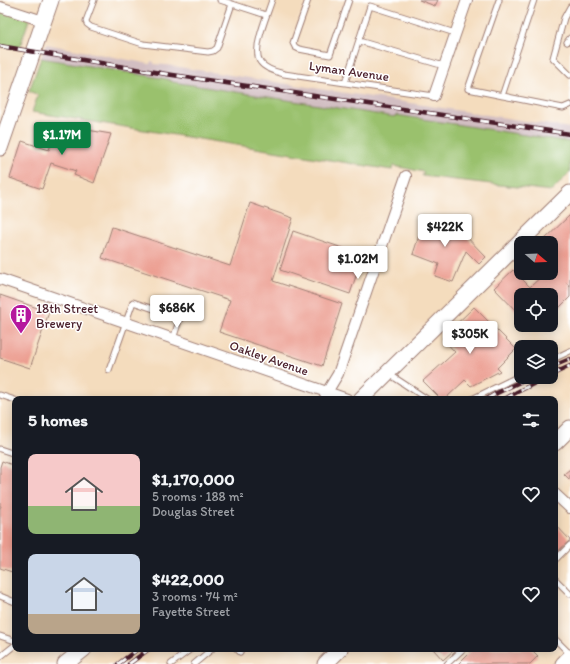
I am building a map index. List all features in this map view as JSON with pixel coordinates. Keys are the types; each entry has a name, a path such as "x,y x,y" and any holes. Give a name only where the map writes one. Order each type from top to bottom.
{"street":[{"path":"0,148 51,0"},
{"path":"434,96 467,0"},
{"path":"0,7 43,21"},
{"path":"326,396 338,374 406,176"},
{"path":"364,396 570,192"},
{"name":"Oakley Avenue","path":"0,279 173,339 326,396"},
{"path":"558,440 570,428"},
{"path":"558,497 570,508"},
{"path":"65,664 80,652"},
{"path":"325,664 337,652"},
{"path":"563,664 570,657"}],"lane":[{"path":"94,0 86,22 91,27 143,44 208,52 217,48 232,4"},
{"path":"220,0 266,15 272,0"},
{"path":"308,0 293,43 295,47 299,49 330,55 349,0"},
{"path":"499,0 468,89 563,108 570,105"},
{"path":"502,96 534,0"},
{"path":"345,83 371,3 455,33"},
{"path":"570,7 564,18 552,58 570,75"},
{"name":"Lyman Avenue","path":"266,15 257,46 257,54 259,60 264,66 272,71 434,96"},
{"path":"359,41 444,66"},
{"path":"109,370 133,302 180,318 173,339"},
{"path":"558,357 570,351"},
{"path":"387,373 418,396"},
{"path":"478,396 514,378"},
{"path":"0,395 12,399"},
{"path":"0,449 12,453"},
{"path":"558,557 570,545"},
{"path":"558,582 570,594"},
{"path":"0,596 12,601"},
{"path":"0,636 12,640"},
{"path":"558,642 570,654"},
{"path":"0,657 12,647"},
{"path":"171,664 187,652"},
{"path":"194,664 208,652"},
{"path":"447,664 460,652"}],"shaded area":[{"path":"46,44 150,64 151,61 154,62 154,64 570,128 570,142 396,115 395,117 173,82 167,79 41,58"}],"green space":[{"path":"0,7 30,17 19,49 0,46"},
{"path":"41,58 167,79 173,82 395,117 396,115 570,142 570,172 552,191 422,176 424,172 394,166 392,170 32,112 38,95 29,91"}],"building":[{"path":"419,0 438,0 435,6"},
{"path":"58,125 111,134 94,183 74,175 76,171 51,163 42,189 10,178 22,141 49,150"},
{"path":"250,203 293,218 273,281 342,304 322,366 219,332 230,300 102,258 112,227 230,266"},
{"path":"570,215 570,286 565,282 570,287 570,297 558,309 558,288 514,288 514,309 494,288 513,270 514,280 523,280 530,287 538,280 558,280 558,236 548,236"},
{"path":"425,217 458,228 486,257 479,264 466,251 453,282 435,276 439,264 413,254"},
{"path":"293,231 363,255 350,294 280,270"},
{"name":"18th Street Brewery","path":"0,295 49,312 30,368 0,358"},
{"path":"474,307 514,347 514,351 497,368 500,371 471,386 465,380 448,396 438,396 423,381 455,352 442,338"},
{"path":"2,461 12,465 12,572 0,568 0,467"},
{"path":"570,469 570,480 564,474"},
{"path":"558,527 570,540 558,551"},
{"path":"436,652 452,652 443,660"},
{"path":"470,652 534,652 538,656 530,664 458,664"}],"railway":[{"path":"0,46 166,74 570,134"},
{"path":"558,364 570,359"},
{"path":"558,372 570,366"},
{"path":"492,396 516,384"},
{"path":"510,396 533,384"},
{"path":"118,664 134,652"},
{"path":"129,664 145,652"}],"place":[{"name":"18th Street Brewery","path":"21,334"}]}
